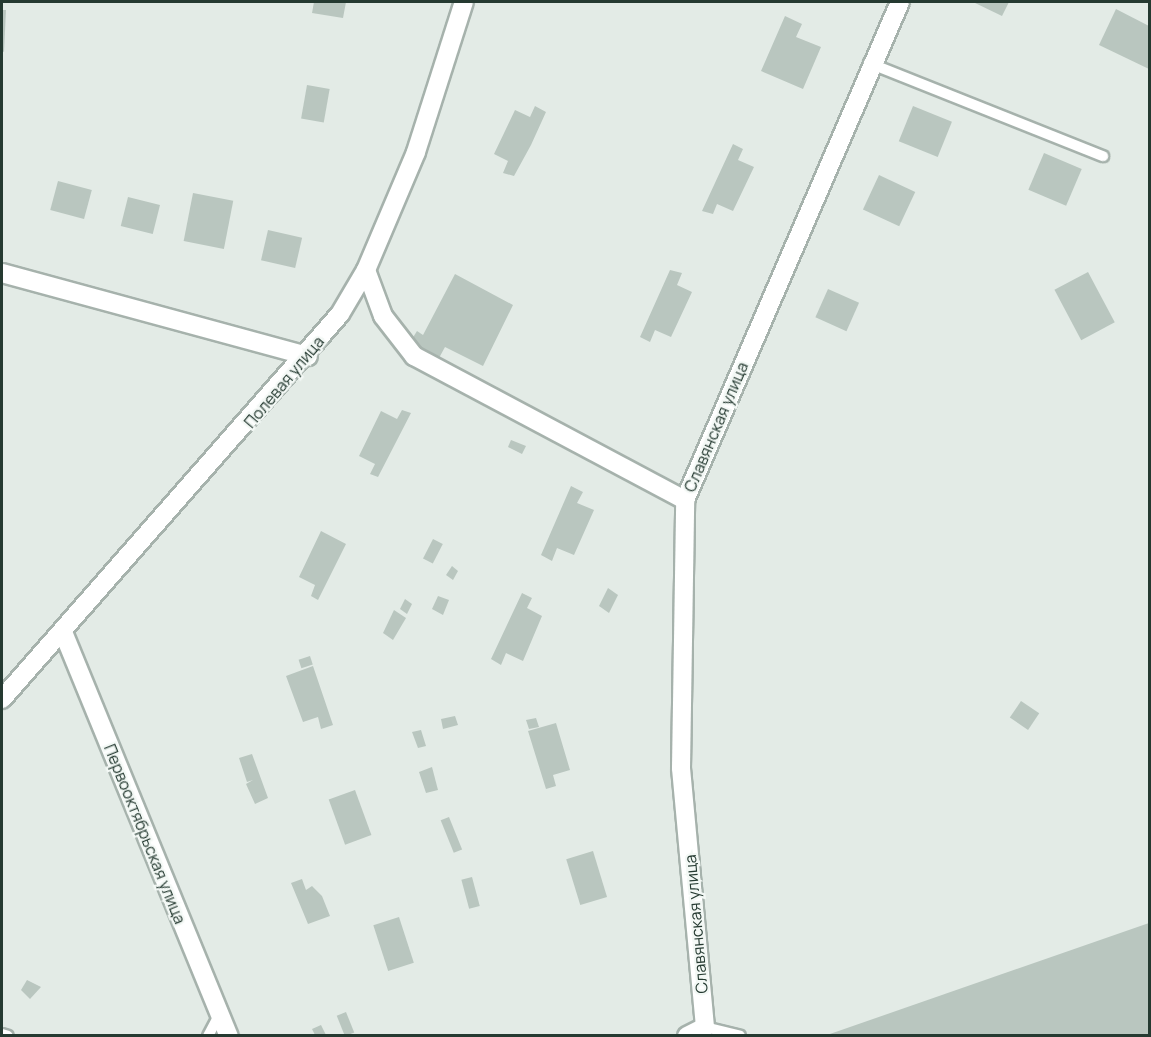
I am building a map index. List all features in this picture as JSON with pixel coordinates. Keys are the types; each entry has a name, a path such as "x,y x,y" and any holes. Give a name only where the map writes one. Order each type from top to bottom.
{"street":[{"name":"Полевая улица","path":"2,699 308,356 366,270 416,152 464,2"},
{"name":"Славянская улица","path":"705,1027 681,768 685,500 869,63 900,2"},
{"path":"366,270 383,316 414,356 685,500"},
{"path":"2,273 308,356"},
{"name":"Первооктябрьская улица","path":"63,632 229,1035"},
{"path":"687,1035 705,1027"}],"lane":[{"path":"869,63 1102,156"},
{"path":"208,1035 219,1015"},
{"path":"705,1027 740,1035"},
{"path":"2,1034 8,1035"}],"building":[{"path":"314,2 346,2 343,18 312,13"},
{"path":"973,2 1009,2 1002,16"},
{"path":"1116,9 1149,26 1149,69 1099,45"},
{"path":"2,10 6,10 4,52 2,51"},
{"path":"785,16 802,24 796,37 821,47 803,89 761,71"},
{"path":"307,85 330,89 324,122 301,118"},
{"path":"535,106 546,112 531,145 514,176 503,173 508,161 494,154 515,110 530,117"},
{"path":"913,106 952,122 938,157 899,141"},
{"path":"733,144 743,149 738,160 754,167 733,211 717,204 713,214 702,211"},
{"path":"1044,153 1082,169 1066,206 1028,190"},
{"path":"879,175 915,192 899,226 863,209"},
{"path":"58,181 92,190 84,219 50,210"},
{"path":"193,193 233,201 224,249 184,241"},
{"path":"128,197 160,205 153,234 121,226"},
{"path":"268,230 302,238 295,268 261,260"},
{"path":"670,270 682,273 677,285 692,292 671,337 655,330 650,342 640,337"},
{"path":"1088,272 1115,322 1081,340 1054,290"},
{"path":"455,274 513,305 483,366 445,347 439,358 414,346 412,339 417,331 423,335"},
{"path":"828,289 859,303 846,331 815,317"},
{"path":"402,410 411,413 378,477 370,474 375,464 359,456 381,411 397,419"},
{"path":"511,440 526,446 522,454 508,447"},
{"path":"571,486 583,492 577,503 594,510 574,555 557,548 552,561 541,555"},
{"path":"321,531 346,544 318,600 311,596 315,585 299,577"},
{"path":"433,539 443,544 433,564 423,559"},
{"path":"452,566 458,571 453,580 446,575"},
{"path":"608,588 618,595 609,613 599,606"},
{"path":"522,593 532,598 527,608 542,616 523,661 506,653 501,665 491,659"},
{"path":"438,596 449,600 443,615 432,609"},
{"path":"405,599 412,604 407,614 400,609"},
{"path":"394,610 406,618 393,640 383,633"},
{"path":"310,656 313,665 301,668 299,660"},
{"path":"313,666 333,725 321,729 318,717 303,722 286,676"},
{"path":"1021,701 1039,713 1028,730 1010,718"},
{"path":"455,716 458,725 443,729 441,719"},
{"path":"536,718 539,727 529,729 526,720"},
{"path":"556,723 570,770 553,775 556,786 546,789 528,731"},
{"path":"421,730 426,746 418,748 412,732"},
{"path":"252,754 268,798 255,804 246,784 253,780 247,782 239,758"},
{"path":"432,767 438,790 426,793 419,772"},
{"path":"355,790 371,835 345,845 329,800"},
{"path":"449,817 462,849 454,853 441,820"},
{"path":"593,851 607,897 580,905 566,859"},
{"path":"472,877 480,906 469,909 461,880"},
{"path":"302,879 306,890 312,886 322,896 330,916 308,924 291,883"},
{"path":"399,917 414,963 388,971 373,925"},
{"path":"1149,923 1149,1035 827,1035"},
{"path":"27,980 41,987 30,999 21,990"},
{"path":"346,1012 354,1032 345,1036 337,1016"},
{"path":"321,1025 326,1035 315,1035 312,1029"}]}
